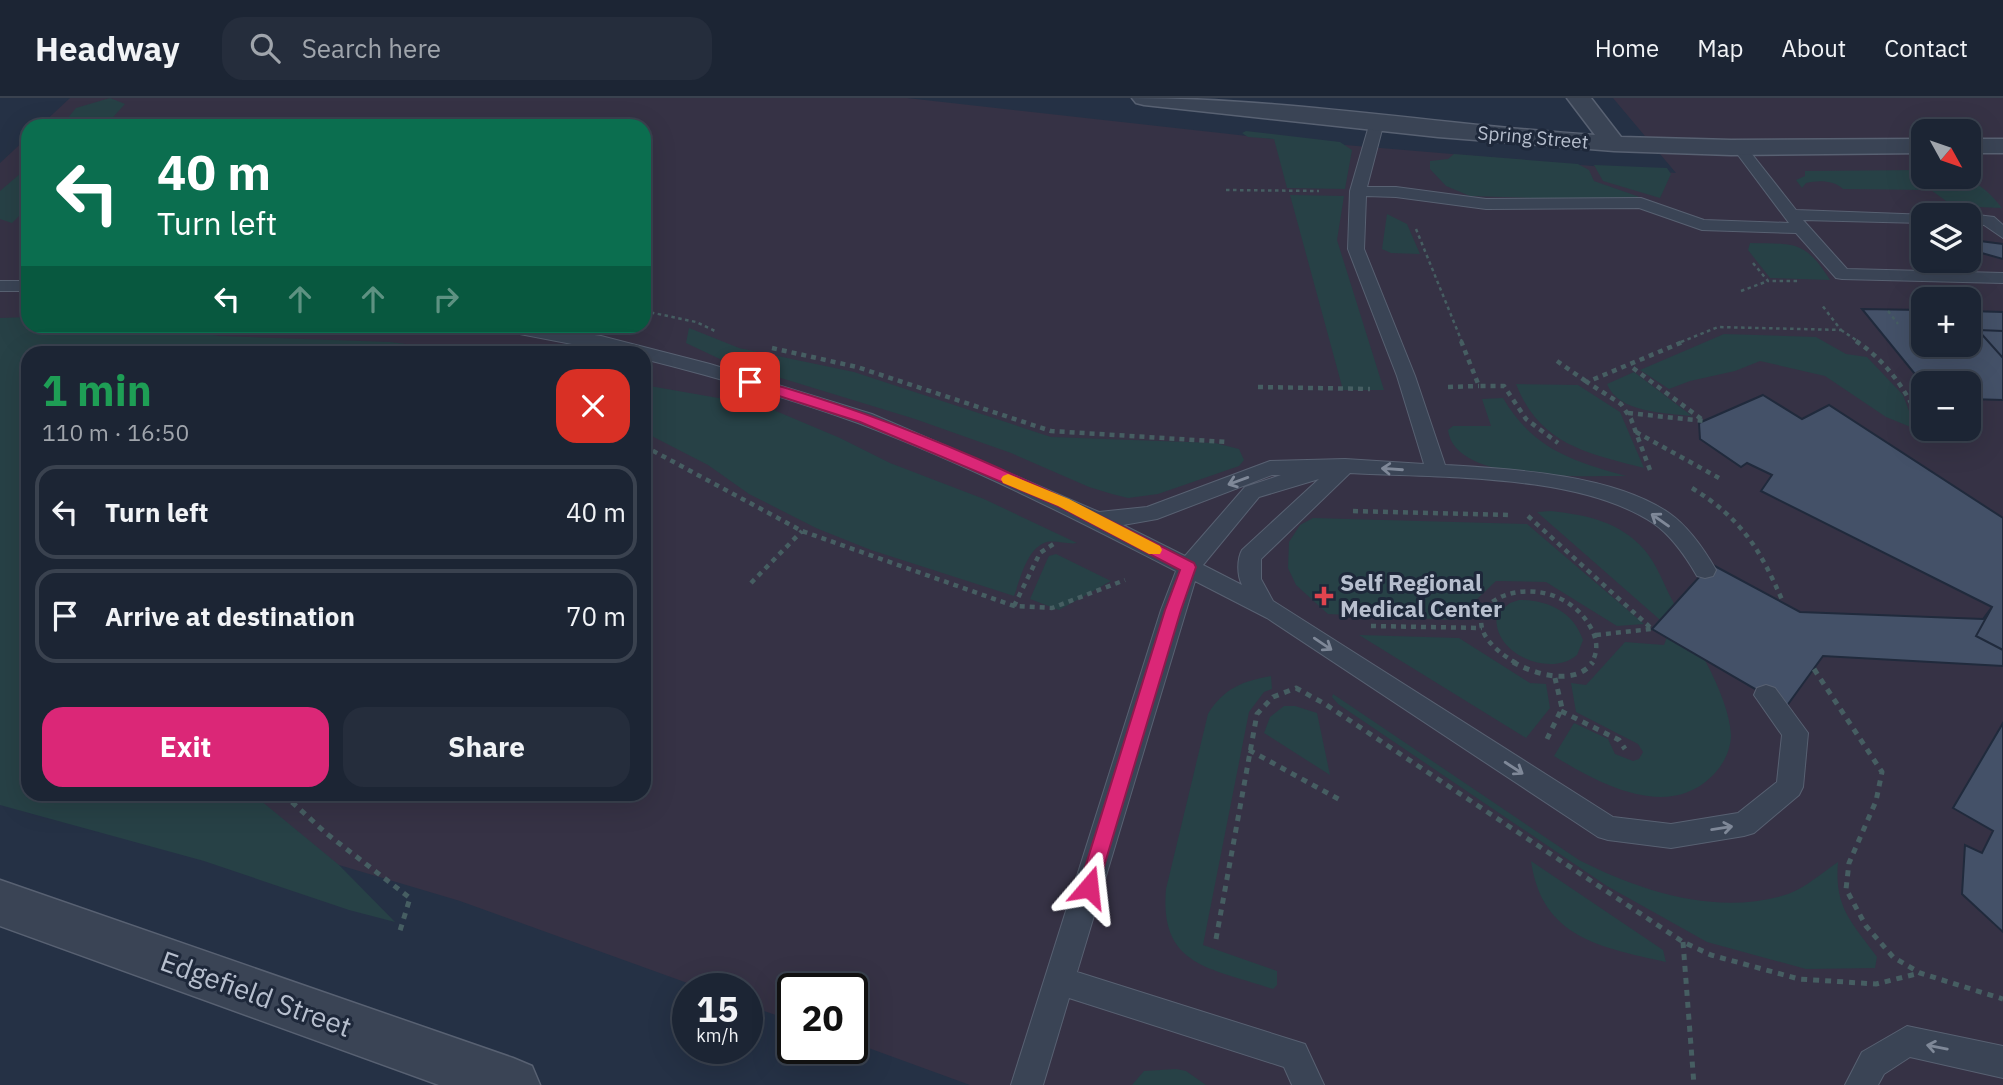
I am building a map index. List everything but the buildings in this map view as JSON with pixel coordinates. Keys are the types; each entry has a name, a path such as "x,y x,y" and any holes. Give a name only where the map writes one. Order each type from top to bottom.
{"street":[{"name":"Spring Street","path":"1144,98 1614,144 1738,147 1911,146"},
{"path":"1579,98 1614,144"},
{"path":"1981,146 2003,146"},
{"name":"Edgefield Street","path":"0,903 513,1085"}],"lane":[{"path":"1377,122 1358,191 1356,249 1406,376 1437,472"},
{"path":"1738,147 1796,222 1842,274 2003,278"},
{"path":"1358,191 1396,192 1486,204 1641,203 1702,225 1911,218"},
{"path":"1981,220 1987,220 2003,233"},
{"path":"0,286 21,286"},
{"path":"547,333 617,346"},
{"path":"651,355 704,368 865,419 1063,503 1265,607 1608,828 1671,836 1744,824 1790,787 1795,733 1766,695"},
{"path":"1265,607 1250,579 1250,556 1345,466"},
{"path":"1096,520 1149,514 1270,468 1306,471 1345,466 1517,476 1561,482 1621,499 1661,518 1694,550 1705,570"},
{"path":"1027,1085 1173,610 1189,567 1252,492 1306,471"},
{"path":"1060,981 1294,1055 1308,1085"},
{"path":"1872,1078 1907,1041 2003,1062"}],"path":[{"path":"1226,190 1358,191"},
{"path":"1396,192 1417,232 1479,386 1504,386 1519,412 1534,427 1565,446"},
{"path":"1702,225 1736,243 1768,281"},
{"path":"1741,290 1768,281 1804,281"},
{"path":"1818,300 1841,330 1867,348 1911,398"},
{"path":"651,312 696,322 726,336"},
{"path":"1587,382 1718,327 1841,330"},
{"path":"763,346 857,367 1051,431 1229,443"},
{"path":"1556,361 1620,404 1636,432 1651,471"},
{"path":"1627,413 1703,421 1629,365"},
{"path":"1636,432 1718,478"},
{"path":"651,450 802,531 1014,606 1052,608 1125,579 1116,573"},
{"path":"1638,468 1659,474"},
{"path":"1689,487 1737,518 1765,559 1783,602"},
{"path":"1348,511 1528,516 1652,629 1596,635"},
{"path":"751,583 802,531"},
{"path":"1014,606 1040,552 1057,542"},
{"path":"1526,591 1555,597 1572,607 1586,620 1596,635 1598,648 1595,660 1586,670 1555,678 1536,674 1502,657 1489,644 1482,628 1482,615 1488,603 1500,594 1526,591"},
{"path":"1362,626 1482,628"},
{"path":"1814,669 1882,772 1876,801 1849,863 1846,889 1866,926 1893,957 1920,973 2003,999"},
{"path":"1515,768 1547,738 1561,711 1555,678"},
{"path":"1216,939 1257,714 1273,697 1296,688 1325,704 1683,942 1711,955 1799,979 1877,984 1920,973"},
{"path":"1561,711 1619,740 1625,749"},
{"path":"1249,750 1342,801"},
{"path":"292,801 327,834 410,898 398,934"},
{"path":"1683,942 1694,1085"}],"shaded area":[{"name":"Self Regional Medical Center","path":"70,98 907,98 1274,139 1676,173 1613,98 2003,98 2003,1085 970,1085 868,1048 868,973 777,973 777,1015 763,1011 763,973 672,973 672,977 460,901 124,801 651,801 651,346 21,346 21,456 0,764 0,163 21,144 21,333 651,333 651,119 48,119"}],"green space":[{"path":"110,98 125,104 111,119 67,119 76,108"},
{"path":"1246,131 1340,142 1352,150 1345,189 1287,188 1274,139 1248,137 1242,133"},
{"path":"1454,154 1578,164 1589,170 1594,181 1654,202 1470,196 1446,186 1430,169 1430,161 1448,159"},
{"path":"1594,165 1667,168 1671,174 1660,198 1603,181"},
{"path":"1911,170 1911,189 1981,187 2002,208 1981,207 1981,203 1949,203 1931,190 1843,189 1831,182 1821,181 1806,183 1802,188 1796,180 1805,176 1805,171"},
{"path":"21,173 21,214 12,223 0,219 0,191"},
{"path":"1290,195 1344,196 1337,240 1384,390 1343,390"},
{"path":"1387,214 1407,224 1420,254 1391,253 1382,249"},
{"path":"1750,243 1797,247 1813,257 1830,280 1770,278 1748,250"},
{"path":"21,317 21,333 203,333 219,336 390,342 421,346 21,346 21,801 261,801 339,865 395,922 349,910 204,861 0,805 0,318"},
{"path":"689,328 739,348 854,372 1051,437 1215,443 1239,449 1244,460 1239,466 1158,494 1128,498 1089,487 1011,453 915,419 722,360 686,343"},
{"path":"1724,334 1816,337 1846,354 1867,357 1903,395 1911,416 1911,427 1886,417 1825,376 1760,361 1735,371 1690,381 1669,389 1640,370"},
{"path":"1634,372 1692,416 1644,410 1621,401 1607,384"},
{"path":"1516,384 1578,385 1620,412 1644,468 1585,451 1552,433 1526,405"},
{"path":"651,386 764,406 840,438 890,463 984,499 1077,543 1048,542 1038,547 1024,566 1014,596 871,550 816,528 749,494 708,465 651,436"},
{"path":"1503,398 1527,430 1541,441 1588,465 1626,476 1554,476 1525,473 1473,460 1456,448 1448,430 1453,426 1491,426 1482,399"},
{"path":"1551,511 1609,524 1639,544 1656,568 1716,682 1729,718 1731,741 1728,753 1719,768 1693,790 1673,796 1653,797 1631,793 1610,786 1554,756 1574,723 1608,739 1615,754 1633,761 1639,759 1643,752 1638,744 1576,712 1571,683 1586,685 1625,642 1664,645 1667,637 1659,619 1537,512"},
{"path":"1313,518 1527,524 1644,624 1617,626 1546,582 1496,581 1455,620 1328,614 1296,585 1288,568 1289,542 1300,525"},
{"path":"1056,554 1111,581 1059,610 1030,599 1049,556"},
{"path":"1519,600 1549,605 1566,615 1579,630 1583,640 1577,655 1565,662 1538,663 1512,650 1497,628 1497,614 1510,603"},
{"path":"1359,635 1459,638 1530,683 1546,684 1550,708 1526,738"},
{"path":"1271,676 1272,689 1264,692 1249,712 1203,945 1277,971 1277,985 1273,989 1194,961 1181,950 1171,935 1166,915 1166,889 1208,714 1221,698 1235,687"},
{"path":"1333,694 1579,860 1628,882 1680,897 1734,903 1788,894 1838,862 1842,903 1853,924 1877,957 1875,968 1806,969 1707,942 1607,886 1338,704 1332,697"},
{"path":"1284,706 1295,706 1317,713 1330,775 1264,733 1270,717"},
{"path":"1531,861 1663,950 1666,962 1597,944 1561,923 1547,907 1537,887"},
{"path":"1144,1071 1186,1071 1206,1085 1132,1085"}],"slow traffic":[{"path":"1008,479 1063,503 1155,550"}],"place":[{"name":"Self Regional Medical Center","path":"1324,596"}],"route":[{"path":"750,382 865,419 1063,503 1189,567 1173,610 1089,887"}]}
